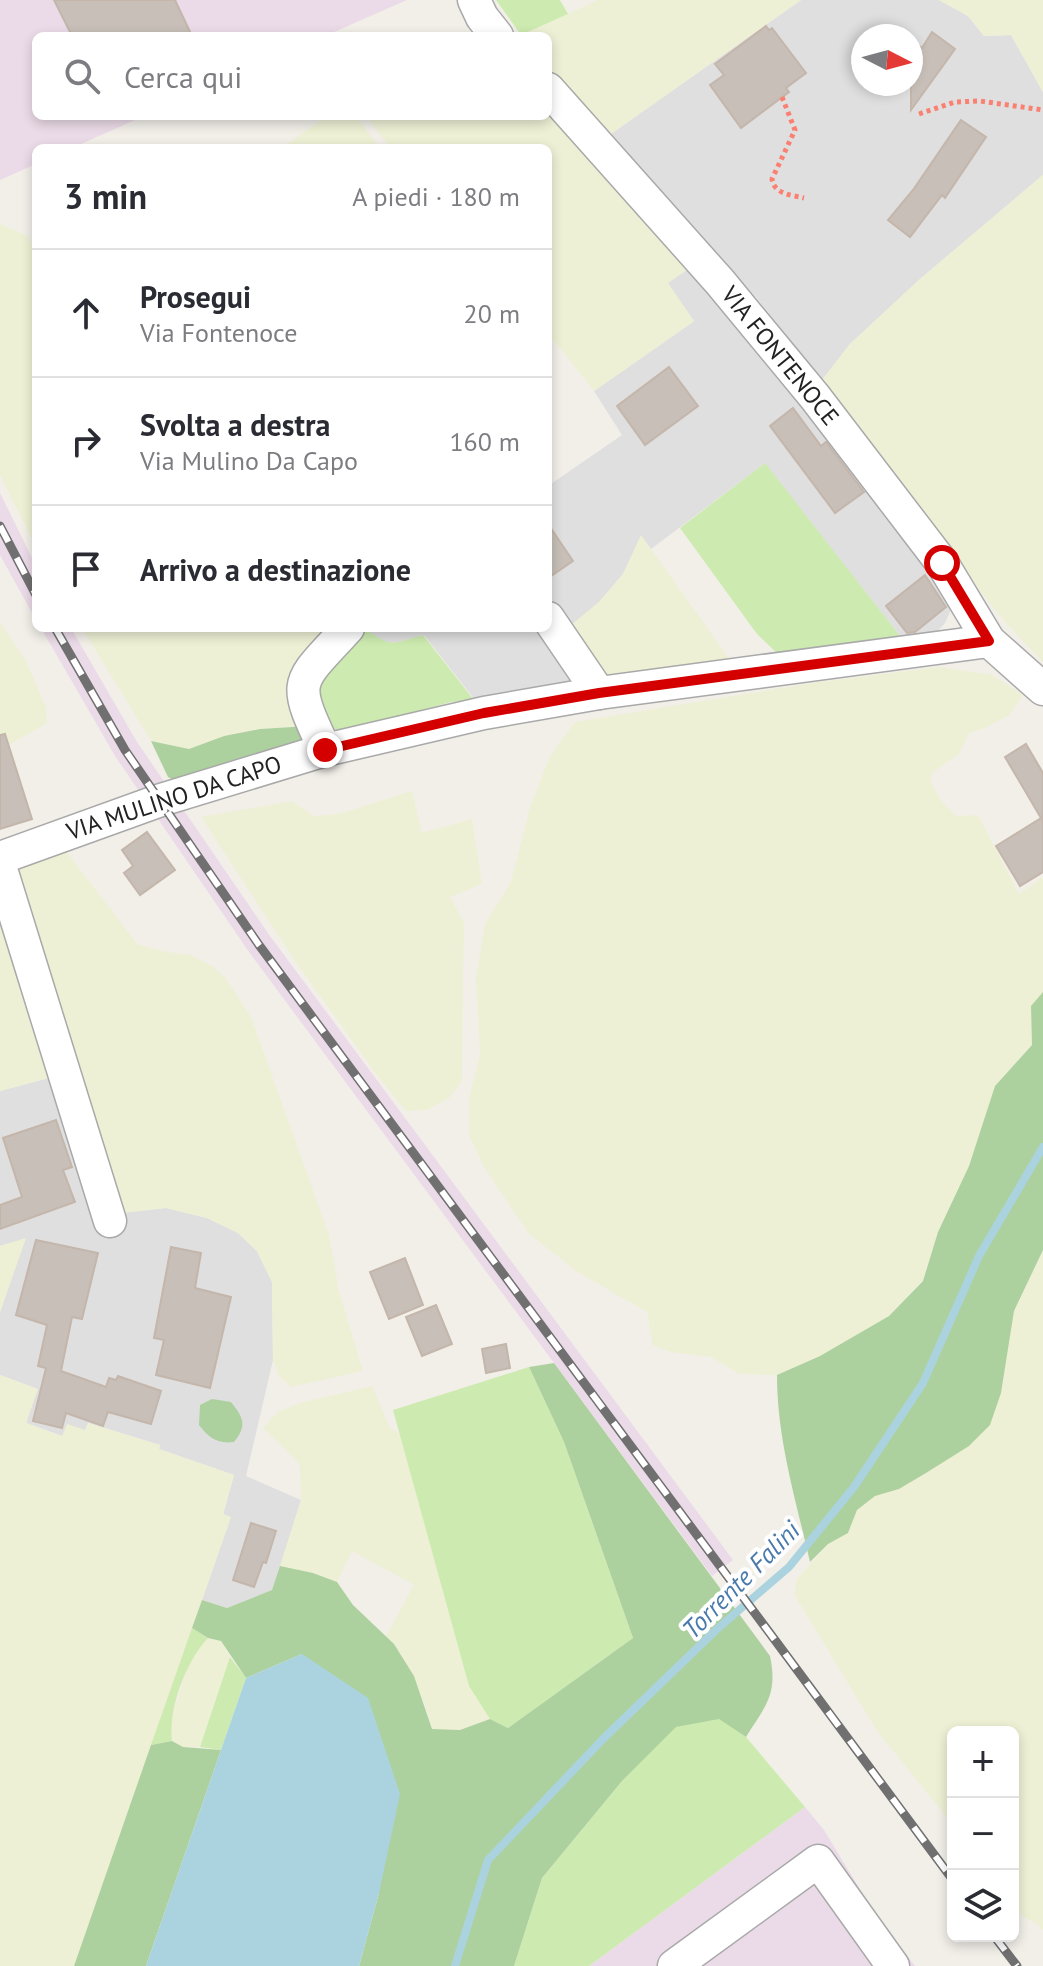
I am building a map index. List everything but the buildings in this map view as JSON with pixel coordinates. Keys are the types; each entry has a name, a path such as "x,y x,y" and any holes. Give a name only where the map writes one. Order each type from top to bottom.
{"street":[{"path":"474,0 494,32"},
{"name":"VIA FONTENOCE","path":"552,93 720,282 815,397 942,563 989,641"},
{"path":"552,624 599,693"},
{"path":"325,750 305,708 301,692 306,675 344,632"},
{"path":"989,641 1043,689"},
{"name":"VIA MULINO DA CAPO","path":"0,858 161,800 325,750 484,713 599,693 989,641"},
{"path":"0,866 110,1221"},
{"path":"674,1966 818,1861 893,1966"}],"path":[{"path":"782,97 795,130 772,184 784,193 804,198"},
{"path":"919,114 955,102 980,101 1043,110"}],"shaded area":[{"path":"0,0 407,0 334,32 32,32 32,120 135,120 81,144 32,144 32,166 0,180"},
{"path":"801,0 939,0 968,16 984,36 1011,35 1043,92 1043,175 920,279 850,344 822,380 756,297 608,136"},
{"path":"691,267 763,348 951,601 945,623 936,633 907,645 764,464 651,549 641,536 623,574 599,602 566,630 601,684 475,700 424,635 388,643 377,639 369,632 552,632 552,483 622,435 594,391 693,322 667,283"},
{"path":"0,493 32,558 32,613 0,555"},
{"path":"43,632 73,632 137,742 270,936 733,1560 712,1576 249,952 115,756"},
{"path":"56,1076 121,1213 166,1208 207,1218 238,1233 257,1251 272,1282 273,1360 246,1476 301,1500 273,1590 227,1608 202,1600 230,1518 223,1515 234,1475 159,1449 160,1445 88,1423 85,1430 62,1436 26,1423 37,1389 0,1375 0,1312 25,1239 0,1246 0,1091"},
{"path":"805,1807 824,1830 872,1909 915,1966 589,1966"}],"green space":[{"path":"496,0 560,0 568,14 528,32 519,32"},
{"path":"598,0 801,0 608,136 552,74 552,32 528,32"},
{"path":"939,0 1043,0 1043,92 1011,35 984,36 968,16"},
{"path":"552,110 691,267 668,283 694,321 594,391 552,338 552,144 387,144 369,120 552,120"},
{"path":"320,120 359,120 377,144 288,144"},
{"path":"1043,175 1043,662 1005,622 932,531 822,380 850,344 920,279"},
{"path":"0,224 28,236 32,244 32,539 0,475"},
{"path":"765,463 907,645 782,658 757,634 680,528"},
{"path":"641,535 735,667 601,684 565,630 599,602 623,574"},
{"path":"0,622 26,661 46,708 47,723 0,750"},
{"path":"84,632 341,632 309,726 260,729 224,736 189,749 151,741"},
{"path":"359,632 369,632 391,642 423,635 474,700 451,702 341,732 333,728 320,712 315,682"},
{"path":"939,667 992,675 1023,695 1009,715 969,733 959,754 932,773 931,783 943,804 957,816 978,815 1019,894 1043,877 1043,992 1031,1006 1032,1045 995,1086 969,1166 938,1232 923,1280 889,1316 820,1356 777,1375 739,1374 711,1357 671,1352 653,1345 647,1312 579,1273 529,1234 484,1167 469,1135 469,1099 480,1055 476,977 485,924 511,882 531,804 550,756 575,722 819,682"},
{"path":"309,726 316,739 179,783 168,777 151,741 189,749 224,736 260,729"},
{"path":"412,791 422,833 472,819 482,884 450,897 464,923 462,1081 449,1098 427,1110 406,1111 295,961 201,817 292,801 314,816 339,814"},
{"path":"66,851 137,944 191,955 212,966 225,977 251,1017 329,1235 339,1291 363,1371 291,1387 279,1376 273,1360 272,1282 257,1251 238,1233 207,1218 166,1208 121,1213 13,872 19,862"},
{"path":"0,905 56,1076 0,1091"},
{"path":"1043,992 1043,1250 1014,1311 1001,1393 990,1425 969,1446 926,1473 899,1489 875,1496 857,1510 848,1533 828,1544 810,1562 784,1446 777,1375 820,1356 889,1316 923,1281 938,1232 969,1166 995,1086 1032,1045 1031,1006"},
{"path":"26,1238 0,1312 0,1246"},
{"path":"1043,1250 1043,1930 1019,1911 1019,1726 947,1726 947,1818 877,1731 795,1596 796,1580 828,1544 848,1533 857,1510 875,1495 899,1489 1001,1393 1014,1311"},
{"path":"554,1363 770,1656 771,1690 746,1737 719,1719 676,1727 622,1781 542,1878 514,1966 359,1966 379,1893 302,1654 246,1678 221,1641 208,1638 192,1628 202,1600 227,1608 272,1590 280,1566 337,1582 353,1605 394,1644 414,1676 432,1729 460,1730 490,1719 508,1728 633,1638 564,1442 529,1367"},
{"path":"529,1367 564,1442 633,1638 508,1728 490,1719 469,1686 393,1410"},
{"path":"0,1375 38,1389 26,1423 62,1436 67,1424 85,1430 88,1423 160,1445 159,1449 234,1475 223,1514 231,1517 74,1966 0,1966"},
{"path":"372,1386 390,1428 400,1434 469,1686 490,1719 460,1730 432,1729 424,1702 394,1644 386,1636 414,1585 352,1551 337,1582 280,1566 301,1500 300,1464 263,1428 278,1412 300,1403"},
{"path":"212,1399 231,1402 239,1413 242,1427 234,1442 214,1439 199,1425 200,1405"},
{"path":"192,1628 208,1638 180,1686 171,1728 172,1741 151,1745"},
{"path":"208,1638 221,1641 230,1657 200,1747 183,1747 172,1741 170,1724 186,1671"},
{"path":"230,1657 246,1678 221,1750 200,1747"},
{"path":"719,1718 746,1737 805,1807 589,1966 514,1966 542,1878 622,1781 675,1727"},
{"path":"172,1741 183,1747 221,1750 146,1966 74,1966 151,1745"}],"water":[{"path":"302,1654 368,1698 400,1794 379,1893 359,1966 146,1966 246,1678"}],"waterway":[{"name":"Torrente Falini","path":"455,1966 488,1860 604,1738 716,1630 789,1567 854,1487 923,1383 979,1256 1043,1147"}],"railway":[{"path":"0,526 32,587"},
{"path":"57,632 125,750 259,945 947,1872"},
{"path":"999,1942 1017,1966"}],"route":[{"path":"325,750 484,713 599,693 989,641 942,563"}]}
